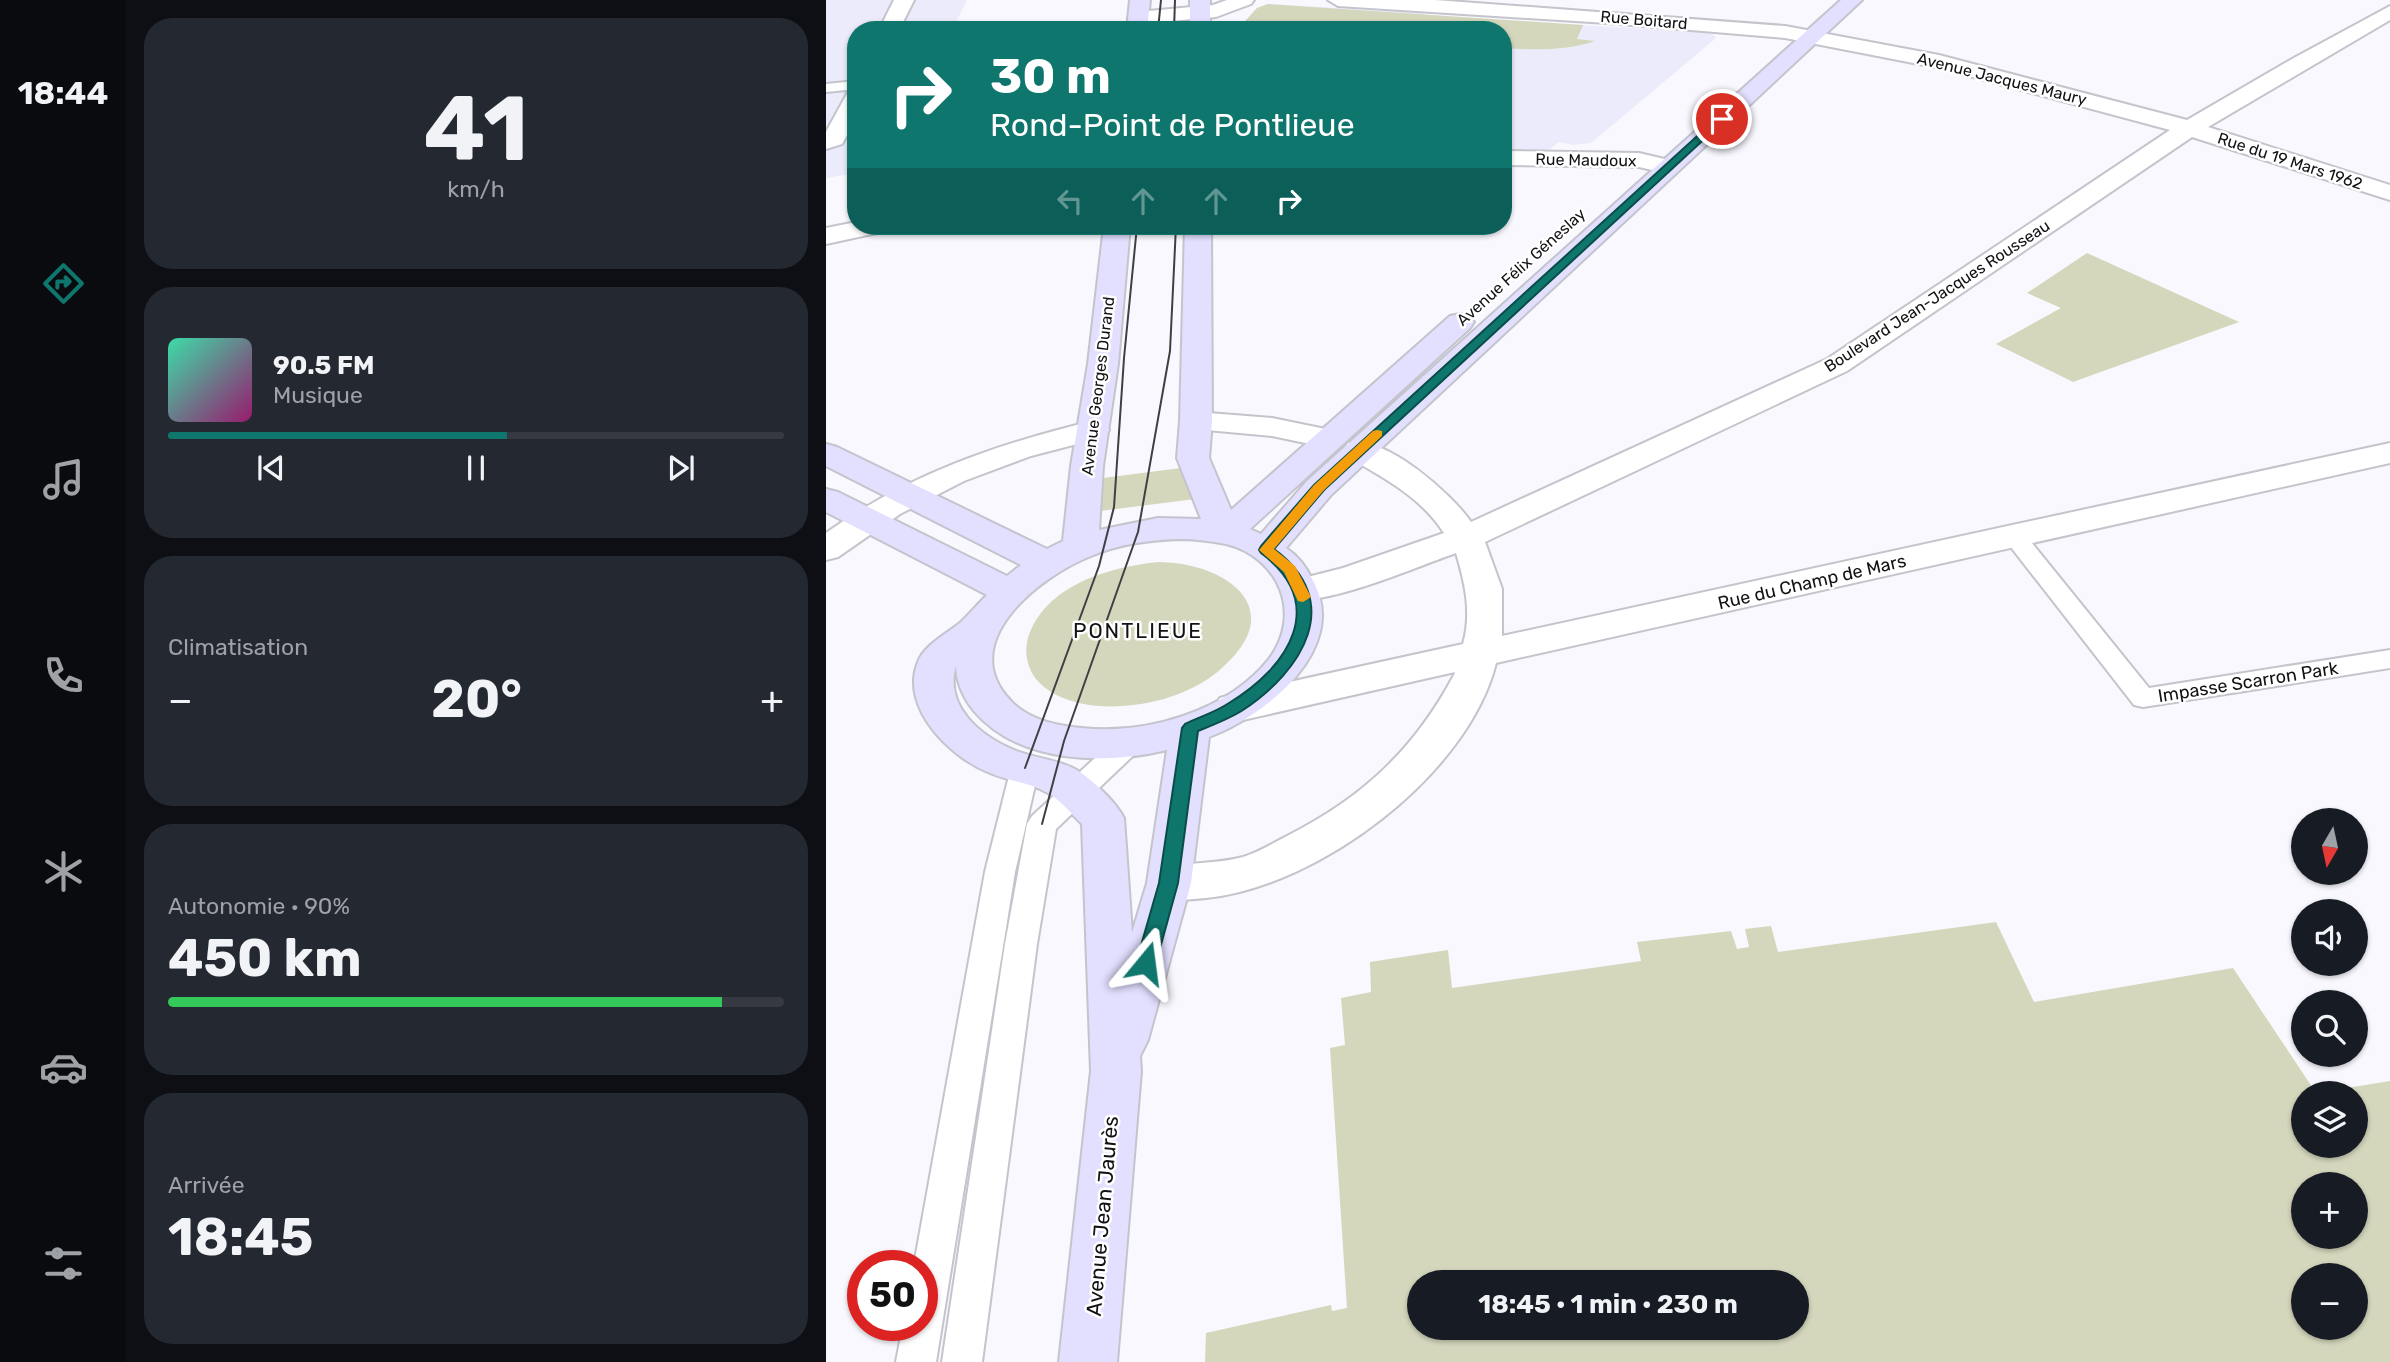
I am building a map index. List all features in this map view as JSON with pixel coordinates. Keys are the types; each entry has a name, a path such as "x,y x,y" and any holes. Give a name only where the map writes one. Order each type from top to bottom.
{"main road":[{"name":"Avenue Félix Géneslay","path":"1587,207 1812,37 1852,0"},
{"path":"1759,52 1789,25"},
{"name":"Avenue Félix Géneslay","path":"1224,534 1344,445 1656,157"},
{"name":"Avenue Georges Durand","path":"1080,547 1087,466 1116,235"},
{"path":"1198,235 1196,421 1193,458 1224,534"},
{"name":"Avenue Félix Géneslay","path":"1266,550 1319,488 1344,445 1484,300"},
{"path":"826,454 1046,564"},
{"path":"826,499 865,519 998,604 975,643 973,670 982,694 995,710 1021,728 1050,738 1090,744 1130,743 1190,728 1234,708 1274,677 1293,653 1304,627 1305,611 1301,590 1285,564 1266,550"},
{"name":"Avenue Jean Jaurès","path":"1088,1362 1116,1071 1103,818 1077,791 1053,777 1002,762 960,736 947,720 934,694 936,663 998,604 1046,564 1080,547 1121,535 1164,528 1224,534 1266,550"},
{"name":"Avenue Jean Jaurès","path":"1116,1071 1169,883 1190,728"}],"street":[{"path":"894,21 904,0"},
{"path":"1139,16 1200,14 1227,8 1244,0"},
{"name":"Rue Boitard","path":"1338,0 1521,5 1789,25 1812,37"},
{"name":"Boulevard Jean-Jacques Rousseau","path":"1301,590 1353,577 1467,537 1836,365 2150,153 2299,63 2390,12"},
{"name":"Avenue Jacques Maury","path":"1812,37 1941,61 2191,128"},
{"path":"826,142 834,139 847,114"},
{"name":"Rue du 19 Mars 1962","path":"2191,128 2390,193"},
{"name":"Rue Maudoux","path":"1512,158 1656,157"},
{"path":"826,236 847,232"},
{"path":"1169,883 1216,879 1254,871 1344,826 1394,786 1440,737 1463,701 1481,655 1487,624 1486,589 1467,537 1430,493 1381,460 1344,445 1272,427 1196,421"},
{"path":"826,549 865,519 909,494 996,456 1093,430"},
{"name":"Rue du Champ de Mars","path":"1234,708 2390,453"}],"lane":[{"path":"826,89 847,86"},
{"name":"Impasse Scarron Park","path":"2015,537 2143,698 2390,659"},
{"path":"962,1362 1021,944 1042,824 1130,743"},
{"path":"916,1362 996,891 1009,825 1025,768"}],"shaded area":[{"path":"826,0 967,0 956,21 847,21 847,174 826,178"},
{"path":"1268,4 1504,21 1245,21 1257,8"},
{"path":"1512,21 1700,32 1712,34 1716,38 1591,143 1573,145 1559,142 1545,153 1512,151"}],"green space":[{"path":"1268,4 1583,25 1577,39 1595,41 1550,49 1512,48 1512,21 1245,21 1257,8"},
{"path":"2087,253 2239,322 2073,382 1996,344 2061,308 2027,293"},
{"path":"1181,468 1195,499 1100,511 1103,478"},
{"path":"1159,562 1206,570 1226,580 1241,592 1250,608 1251,625 1242,645 1223,667 1196,686 1180,693 1148,703 1131,705 1098,706 1081,703 1056,695 1036,679 1030,670 1026,649 1036,620 1049,604 1081,582 1100,574"},
{"path":"1996,922 2034,1002 2233,968 2291,1055 2291,1067 2299,1067 2308,1081 2291,1081 2291,1158 2368,1158 2368,1085 2390,1081 2390,1362 1205,1362 1206,1333 1331,1305 1332,1311 1347,1308 1330,1048 1345,1045 1341,998 1371,992 1370,962 1448,950 1452,988 1641,961 1637,942 1731,931 1737,949 1749,947 1745,929 1771,926 1778,952"}],"tram line":[{"path":"1159,21 1161,0"},
{"path":"1174,21 1175,0"},
{"path":"1025,768 1099,566 1114,507 1124,358 1136,235"},
{"path":"1042,824 1064,741 1138,532 1170,351 1176,235"}],"slow traffic":[{"path":"1303,597 1290,569 1266,550 1319,488 1377,434"}],"district":[{"name":"PONTLIEUE","path":"1138,630"}],"route":[{"path":"1146,963 1169,883 1190,728 1234,708 1265,686 1287,662 1304,627 1304,603 1298,582 1285,564 1266,550 1319,488 1722,119"}]}
